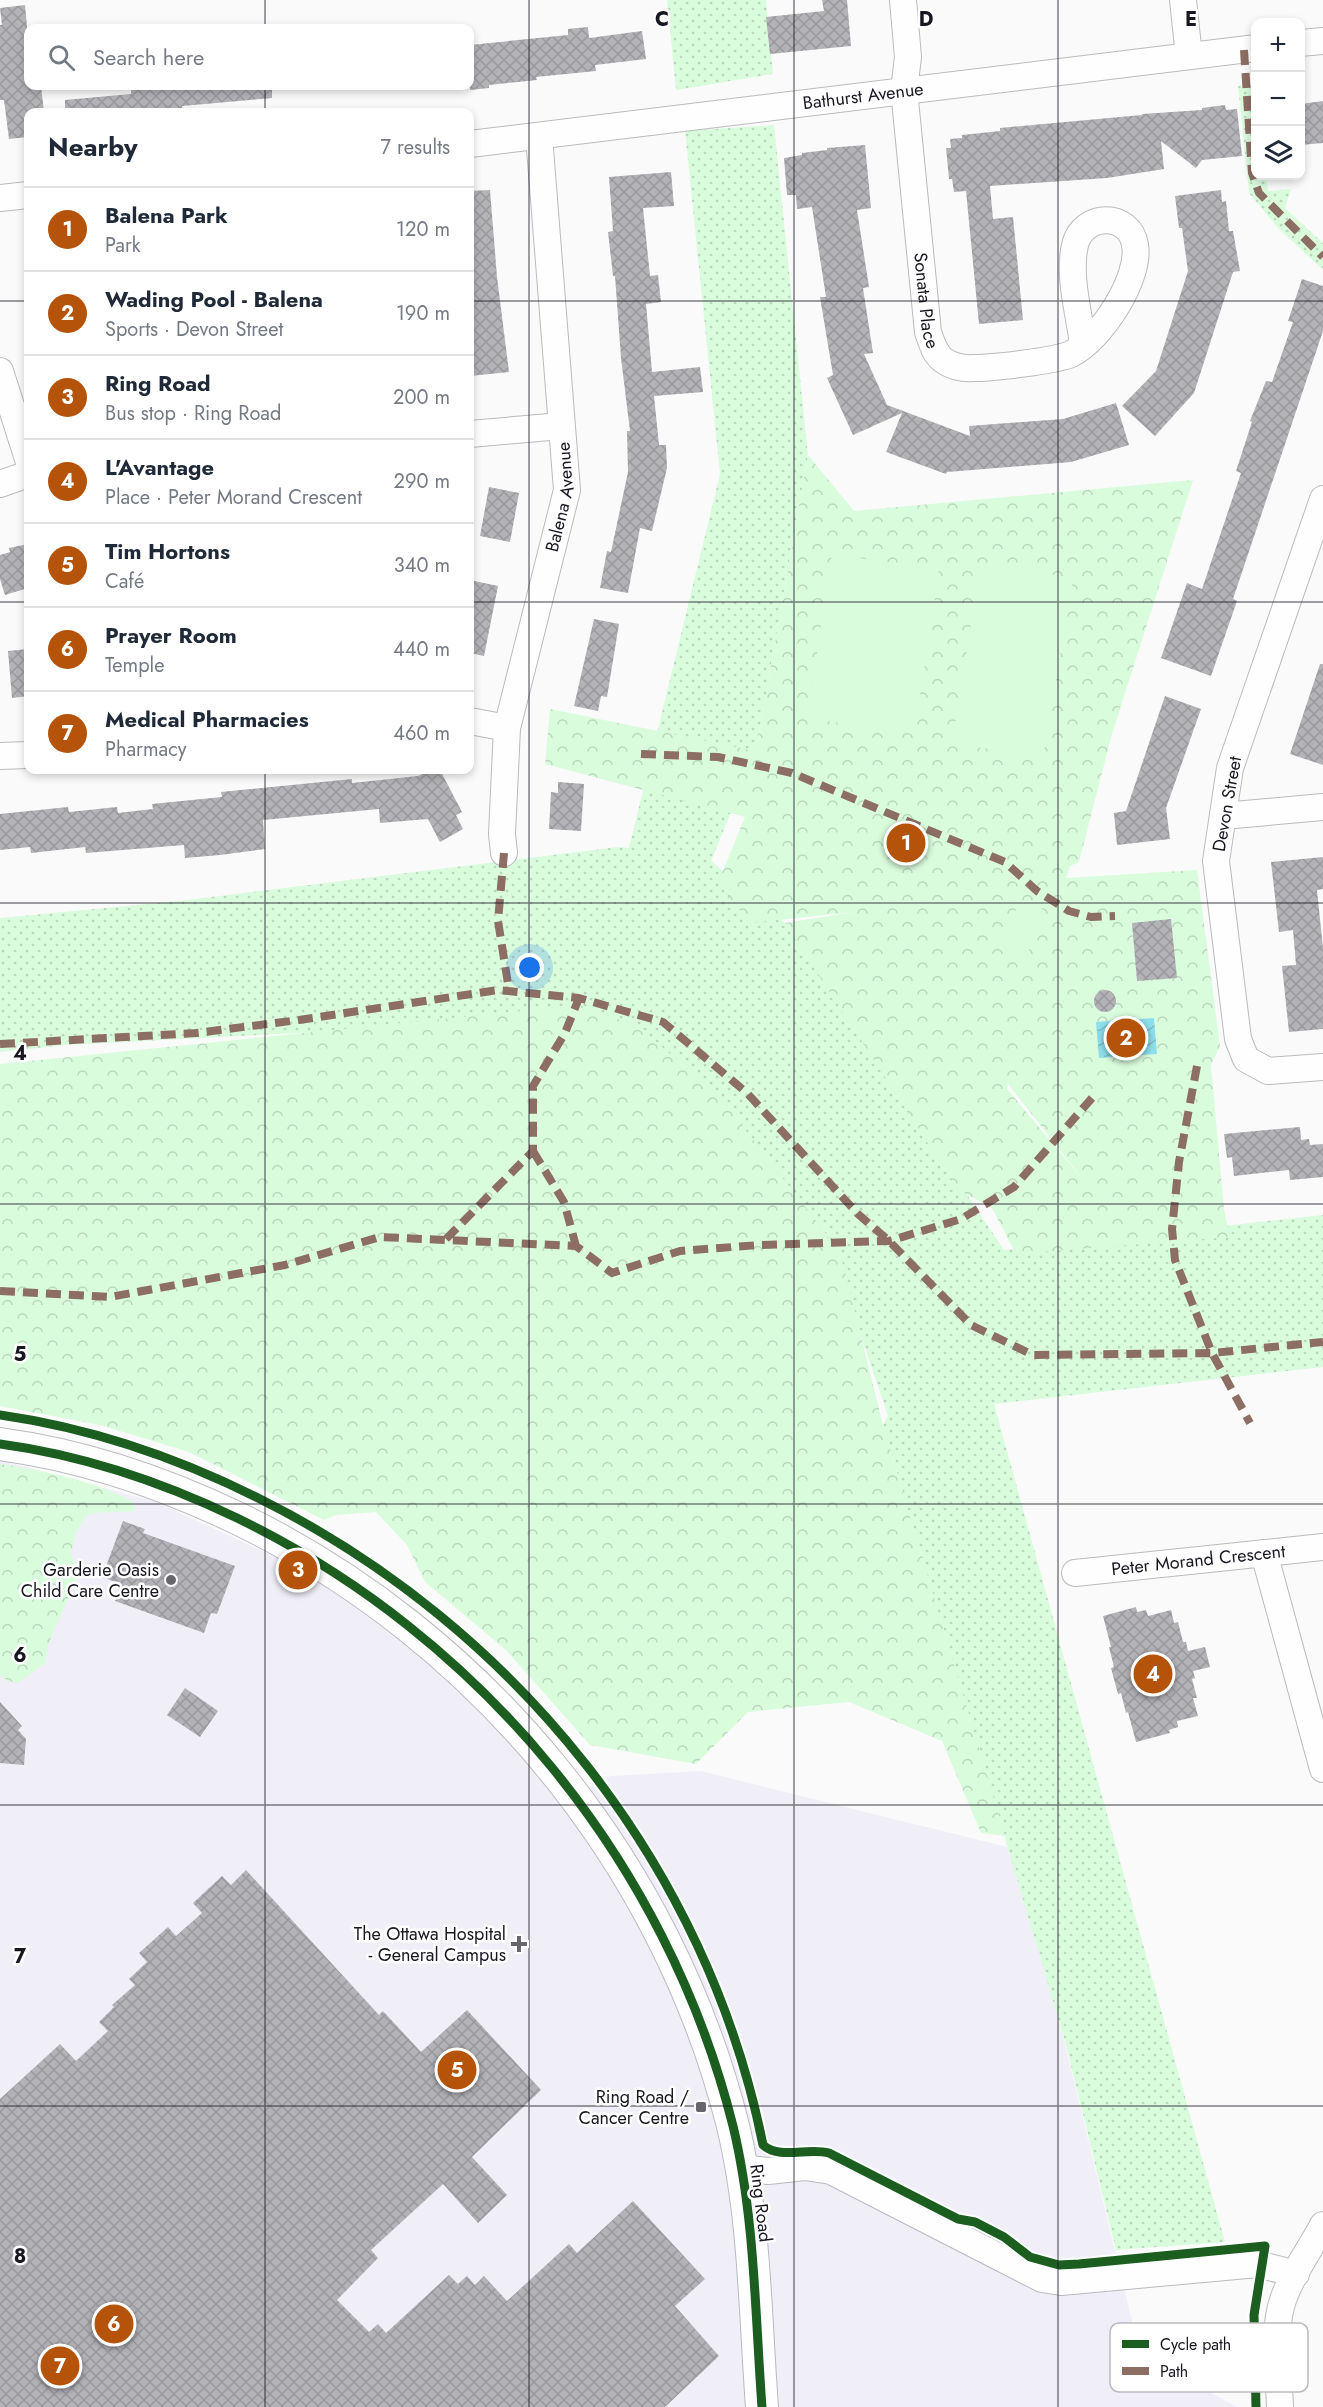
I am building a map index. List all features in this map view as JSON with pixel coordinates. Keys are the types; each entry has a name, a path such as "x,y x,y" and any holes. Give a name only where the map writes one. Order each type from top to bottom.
{"street":[{"name":"Sonata Place","path":"903,0 908,57 904,90 928,332 935,352 944,361 972,369 1059,358 1073,353 1083,344"},
{"path":"1183,0 1189,56"},
{"path":"1305,43 1323,41"},
{"name":"Bathurst Avenue","path":"474,144 1251,49"},
{"name":"Balena Avenue","path":"504,854 502,834 507,728 567,490 539,136"},
{"path":"0,198 24,195"},
{"path":"0,371 24,446"},
{"path":"474,434 561,426"},
{"path":"0,484 24,475"},
{"name":"Devon Street","path":"1323,499 1230,768 1216,861 1238,1039 1246,1059 1268,1071 1323,1067"},
{"path":"474,722 507,728"},
{"path":"0,756 24,755"},
{"path":"1223,816 1323,807"},
{"name":"Ring Road","path":"0,1444 59,1455 167,1487 265,1532 305,1554 396,1615 445,1655 492,1699 560,1776 589,1814 635,1886 680,1974 708,2045 732,2124 741,2168 751,2253 762,2407"},
{"name":"Peter Morand Crescent","path":"1075,1573 1323,1547"},
{"path":"1264,1552 1323,1769"},
{"path":"741,2168 768,2171 805,2167 831,2171 1042,2279 1061,2282 1258,2264 1296,2274"},
{"path":"1279,2323 1282,2302 1323,2225"},
{"path":"1280,2392 1280,2407"}],"shaded area":[{"name":"The Ottawa Hospital - General Campus","path":"0,1460 156,1502 304,1570 433,1661 519,1753 559,1803 610,1776 701,1771 1011,1848 1064,2040 1132,2323 1110,2323 1110,2392 1210,2392 1237,2407 0,2407"}],"green space":[{"path":"667,0 766,0 773,74 676,90"},
{"path":"1251,84 1251,180 1267,180 1268,191 1291,189 1285,208 1323,243 1323,270 1278,228 1249,193 1238,86"},
{"path":"774,125 808,455 756,751 711,861 785,923 1004,1250 1323,1215 1323,1367 994,1404 1225,2242 1116,2250 1066,2045 883,1425 888,1416 838,1268 606,1017 66,1045 0,1052 0,918 179,901 618,847 629,848 720,474 685,131"},
{"path":"808,455 854,511 1193,480 1112,734 1079,862 1070,866 1066,878 1197,870 1220,1046 1211,1065 1224,1209 1230,1237 1016,1254 992,1208 958,1190 785,923 853,912 750,923 718,883 745,817 545,764 550,709 756,751","holes":["1008,1084 1085,1182 1007,1089"]},
{"path":"832,554 939,570 914,734 807,718"},
{"path":"981,563 1073,578 1043,758 952,743"},
{"path":"1031,905 1043,909 1026,958 1010,948 1005,934 1007,921 1016,910"},
{"path":"579,1005 636,1025 717,1093 840,1252 883,1425 1005,1836 981,1833 942,1741 849,1702 748,1712 696,1764 590,1745 506,1650 425,1582 407,1545 376,1512 336,1515 324,1520 189,1452 100,1425 0,1406 0,1064"},
{"path":"0,1464 51,1473 100,1487 132,1501 136,1511 96,1513 86,1516 75,1534 71,1554 79,1575 49,1642 45,1663 18,1683 8,1681 0,1675"}],"water":[{"path":"1154,1018 1157,1054 1099,1058 1096,1022"}],"building":[{"path":"822,0 847,0 851,46 770,54 766,17 824,11"},
{"path":"25,5 27,24 24,24 24,90 41,90 44,108 24,108 24,137 9,139 4,100 0,100 0,25 2,25 0,8"},
{"path":"588,27 589,38 642,31 646,59 595,65 596,71 536,77 537,80 489,85 489,88 474,90 474,45 568,35 568,29"},
{"path":"131,90 272,90 272,98 182,106 182,108 65,108 65,100 131,94"},
{"path":"1323,101 1323,143 1305,145 1305,103"},
{"path":"1225,105 1226,110 1237,109 1242,156 1202,160 1196,168 1161,141 1164,169 1107,178 990,186 993,219 1013,217 1023,320 979,324 966,191 954,192 952,179 949,179 946,148 951,148 950,139 962,138 962,135 1000,131 1000,128 1202,110 1202,108"},
{"path":"865,145 871,208 857,210 869,287 863,288 873,353 864,354 887,405 970,436 969,426 1063,419 1116,403 1129,445 1071,462 947,472 946,474 886,452 902,413 853,435 827,378 833,375 820,297 826,297 812,207 797,209 796,195 787,195 784,158 827,150 827,148"},
{"path":"671,172 674,206 643,208 650,276 658,275 661,302 646,304 652,372 700,367 703,392 654,396 659,445 666,445 667,468 652,531 640,528 628,593 600,588 607,551 611,552 628,472 627,431 630,431 621,358 615,276 613,276 608,232 613,231 609,177"},
{"path":"490,190 497,277 509,372 474,376 474,191"},
{"path":"1221,190 1222,202 1226,201 1229,231 1233,231 1240,271 1233,272 1194,393 1155,436 1122,406 1156,371 1188,271 1175,196"},
{"path":"1302,279 1323,286 1323,331 1233,599 1237,601 1211,676 1161,658 1187,583 1202,589 1241,473 1236,471 1252,422 1250,421 1266,381 1272,382 1293,322 1288,321"},
{"path":"489,487 519,493 510,542 480,536"},
{"path":"24,545 24,589 5,595 0,579 0,555 10,552 9,548"},
{"path":"474,581 498,586 484,656 474,654"},
{"path":"594,619 619,624 607,697 601,696 598,711 574,706"},
{"path":"24,649 24,696 12,698 8,651"},
{"path":"1320,664 1323,664 1323,765 1290,754"},
{"path":"1165,696 1201,709 1166,808 1170,839 1117,845 1114,813 1126,811"},
{"path":"442,774 462,812 456,815 463,829 440,842 428,819 380,823 379,809 263,820 265,849 220,855 185,858 184,845 86,853 85,847 31,853 30,847 0,850 0,814 68,807 69,812 117,807 118,813 153,809 152,804 222,797 221,792 352,779 352,783"},
{"path":"558,782 584,784 581,831 549,829 551,792 558,793"},
{"path":"1323,857 1323,889 1317,890 1323,948 1323,1029 1289,1032 1282,966 1296,965 1293,930 1279,932 1271,862"},
{"path":"1171,919 1177,978 1137,981 1132,923"},
{"path":"1105,990 1113,993 1116,1001 1113,1009 1105,1012 1097,1009 1094,1001 1097,993"},
{"path":"1300,1127 1301,1140 1309,1139 1310,1145 1323,1144 1323,1177 1290,1180 1289,1170 1234,1176 1232,1157 1227,1158 1224,1134"},
{"name":"Garderie Oasis Child Care Centre","path":"123,1521 145,1529 143,1533 235,1566 217,1614 211,1613 204,1633 115,1601 121,1584 102,1577"},
{"path":"1136,1607 1137,1612 1146,1610 1148,1616 1171,1610 1174,1623 1178,1622 1188,1651 1205,1647 1210,1667 1193,1671 1195,1678 1192,1679 1197,1698 1193,1698 1198,1716 1177,1721 1178,1727 1169,1730 1170,1733 1136,1742 1128,1712 1126,1713 1121,1693 1118,1694 1111,1668 1114,1667 1109,1647 1111,1647 1103,1616"},
{"path":"185,1688 218,1711 200,1737 167,1715"},
{"path":"0,1702 22,1726 18,1730 26,1739 24,1765 0,1763"},
{"path":"246,1870 379,2015 383,2011 421,2052 467,2010 541,2090 472,2157 507,2195 478,2223 443,2184 371,2250 378,2258 337,2300 369,2332 378,2324 386,2333 449,2275 458,2284 467,2276 475,2285 484,2276 507,2301 569,2244 577,2253 633,2201 705,2279 675,2306 719,2356 665,2407 0,2407 0,2099 60,2044 76,2061 108,2031 99,2022 114,2007 112,2005 135,1985 129,1979 147,1962 139,1953 168,1927 176,1936 202,1913 193,1903 222,1876 231,1885"}],"marked path":[{"path":"1244,50 1252,173 1259,193 1323,257"},
{"path":"641,754 718,757 792,773 1005,862 1037,891 1069,911 1091,917 1115,916"},
{"path":"504,853 498,921 509,990"},
{"path":"0,1044 196,1033 498,990 579,998 663,1022 747,1093 858,1214 889,1241 971,1325 1033,1355 1212,1353 1323,1342"},
{"path":"446,1239 533,1151 533,1086 565,1033 579,998"},
{"path":"1197,1066 1179,1162 1172,1229 1175,1260 1212,1353 1250,1423"},
{"path":"0,1291 110,1297 285,1265 380,1237 576,1246 612,1273 680,1251 759,1245 889,1241 961,1219 1014,1187 1092,1098"},
{"path":"533,1151 564,1202 576,1246"}],"cycle path":[{"path":"0,1415 68,1428 134,1447 199,1471 262,1500 354,1553 439,1615 517,1686 586,1765 647,1851 697,1944 736,2042 763,2145 786,2153 812,2151 829,2153 958,2219 975,2222 1004,2237 1030,2257 1059,2265 1265,2246 1254,2323"},
{"path":"0,1444 61,1455 151,1482 237,1518 326,1567 408,1626 484,1693 552,1767 611,1849 662,1936 703,2029 733,2126 746,2195 762,2407"},
{"path":"1256,2392 1256,2407"}],"place":[{"name":"Balena Park","path":"906,843"},
{"name":"Wading Pool - Balena","path":"1126,1038"},
{"name":"Ring Road","path":"298,1570"},
{"name":"Garderie Oasis Child Care Centre","path":"171,1580"},
{"name":"L'Avantage","path":"1153,1674"},
{"name":"The Ottawa Hospital - General Campus","path":"519,1944"},
{"name":"Tim Hortons","path":"457,2070"},
{"name":"Ring Road / Cancer Centre","path":"701,2107"},
{"name":"Prayer Room","path":"114,2324"},
{"name":"Medical Pharmacies","path":"60,2366"}]}
